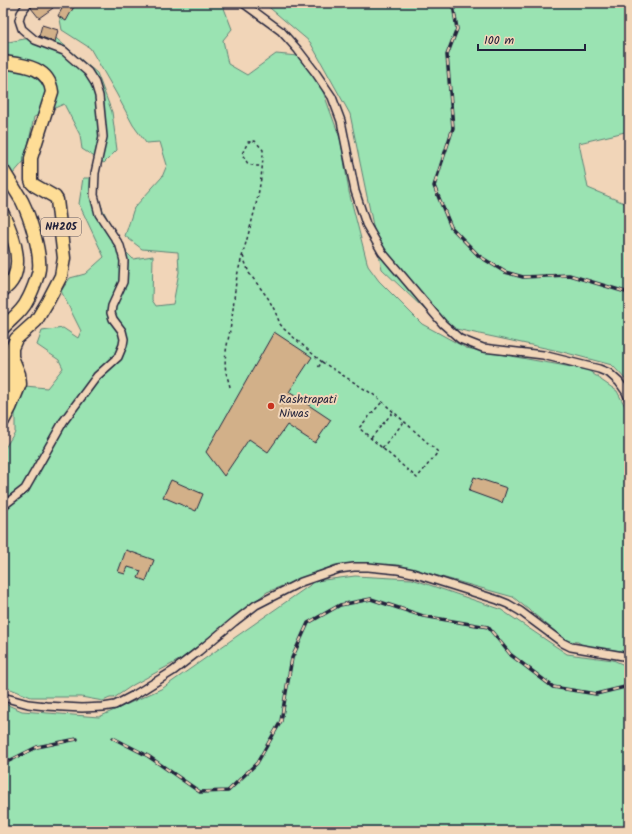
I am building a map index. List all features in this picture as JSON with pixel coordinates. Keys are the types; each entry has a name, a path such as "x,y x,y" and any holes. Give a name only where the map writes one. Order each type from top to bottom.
{"highway":[{"name":"NH205","path":"3,62 37,69 47,78 51,85 52,92 31,158 31,180 34,185 56,196 64,258 61,276 48,301 36,321 16,339 12,348 12,357 19,374 20,384 3,421"},
{"name":"NH205","path":"3,170 22,202 32,227 39,256 39,271 27,302 3,328"},
{"path":"3,214 12,234 17,260 16,274 9,286 3,290"},
{"path":"3,364 9,384 3,399"}],"street":[{"path":"3,506 25,489 63,422 97,376 118,356 124,339 122,331 113,319 111,313 112,306 123,282 124,261 120,246 99,214 94,195 95,173 103,137 99,96 95,83 88,72 64,51 35,40 22,29 19,20 21,13 28,3"},
{"path":"243,3 281,30 315,72 332,97 341,121 355,191 366,224 382,252 443,324 460,338 482,348 543,355 599,369 609,373 619,382 629,399"},
{"path":"3,697 28,704 46,706 102,708 115,705 173,671 256,605 301,582 339,569 354,567 398,570 413,573 498,600 520,611 563,643 571,647 629,657"}],"path":[{"path":"230,387 226,372 226,348 238,274 254,214 262,166 263,150 255,141 248,142 242,154 248,164 262,166"},
{"path":"243,256 248,274 268,298 280,324 322,362 382,402 438,452 417,478 359,428 382,402"},
{"path":"317,369 322,362"},
{"path":"371,438 393,412"},
{"path":"382,448 404,422"}],"green space":[{"path":"67,3 222,3 232,29 223,40 228,64 247,75 276,54 298,56 321,86 341,141 349,192 368,266 379,281 422,324 466,348 588,370 617,391 629,414 629,652 584,646 578,642 567,641 513,597 399,565 335,565 267,592 181,659 133,685 114,698 103,701 81,697 31,697 3,686 3,451 15,432 15,397 25,386 47,388 63,368 59,360 37,345 42,331 63,328 78,338 81,331 61,291 70,278 85,274 104,257 79,204 83,178 90,178 103,210 123,249 133,259 153,256 152,300 156,306 173,304 179,272 178,252 142,249 125,236 134,208 162,177 167,165 160,142 146,143 133,125 90,48 62,30 59,14"},
{"path":"264,3 629,3 629,131 579,143 588,188 629,205 629,383 612,365 559,351 442,326 382,269 350,114 310,42"},
{"path":"51,34 97,73 112,112 117,150 104,163 82,149 80,135 64,104 34,117 25,160 12,175 3,174 3,43"},
{"path":"355,576 412,579 500,609 567,654 613,660 629,667 629,831 3,831 3,703 22,711 99,717 163,688 316,581"}],"building":[{"path":"33,3 50,3 53,8 39,18 31,8"},
{"path":"65,3 76,3 66,21 58,16"},
{"path":"42,25 58,30 55,42 39,36"},
{"name":"Rashtrapati Niwas","path":"274,332 312,357 289,392 331,420 315,443 287,425 268,452 249,439 224,476 206,452"},
{"path":"474,477 507,488 502,503 469,491"},
{"path":"171,480 203,494 196,511 163,497"},
{"path":"126,550 154,560 146,581 138,578 141,571 128,567 125,574 118,572"}],"railway":[{"path":"451,3 453,5 457,29 447,55 453,128 434,186 451,227 479,256 505,272 523,277 569,275 629,293"},
{"path":"113,738 148,756 200,792 228,791 257,763 281,721 292,658 308,623 340,605 371,599 423,616 488,627 511,655 553,687 596,694 629,686"},
{"path":"3,764 37,747 77,739"}],"place":[{"name":"Rashtrapati Niwas","path":"271,406"}]}
